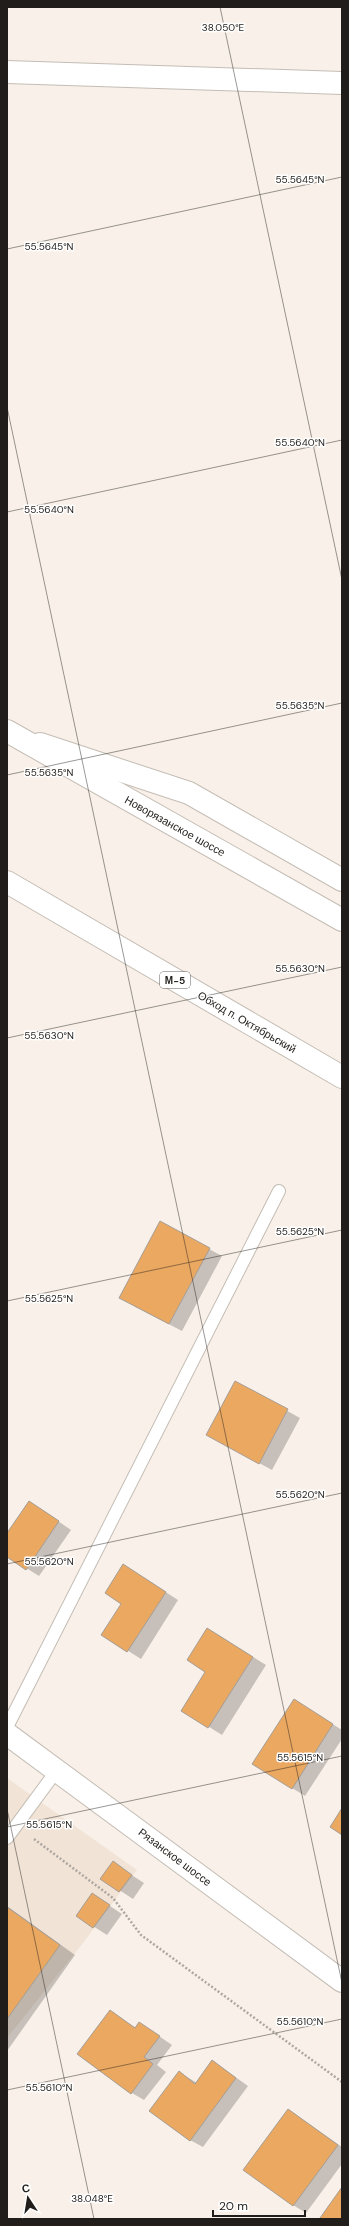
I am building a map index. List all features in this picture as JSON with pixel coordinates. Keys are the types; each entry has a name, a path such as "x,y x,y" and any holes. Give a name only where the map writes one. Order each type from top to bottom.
{"main road":[{"path":"7,72 342,83"},
{"path":"10,733 189,793 342,880"},
{"name":"Новорязанское шоссе","path":"10,733 342,920"},
{"name":"Обход п. Октябрьский","path":"7,882 342,1077"},
{"name":"Рязанское шоссе","path":"7,1734 342,1982"}],"lane":[{"path":"7,1727 279,1191"},
{"path":"7,1838 57,1770"}],"path":[{"path":"16,1825 113,1898 141,1935 342,2082"}],"shaded area":[{"path":"7,1778 137,1870 83,1943 7,2038"}],"building":[{"path":"160,1221 210,1248 169,1324 119,1298"},
{"path":"235,1381 288,1409 259,1464 206,1435"},
{"path":"29,1501 59,1521 26,1570 7,1557 7,1533"},
{"path":"123,1564 166,1592 127,1652 101,1635 121,1604 105,1593"},
{"path":"207,1628 253,1657 208,1728 181,1711 205,1672 187,1660"},
{"path":"294,1699 333,1724 292,1789 252,1764"},
{"path":"342,1808 342,1835 330,1827"},
{"path":"113,1861 132,1875 119,1892 100,1879"},
{"path":"92,1893 110,1905 93,1928 76,1916"},
{"path":"7,1907 60,1945 7,2019"},
{"path":"110,2010 135,2028 139,2022 160,2036 144,2057 153,2064 131,2094 77,2054"},
{"path":"212,2060 236,2078 190,2141 149,2111 179,2071 195,2084"},
{"path":"288,2109 338,2145 293,2206 243,2170"},
{"path":"342,2187 342,2219 321,2219 320,2218"}]}
